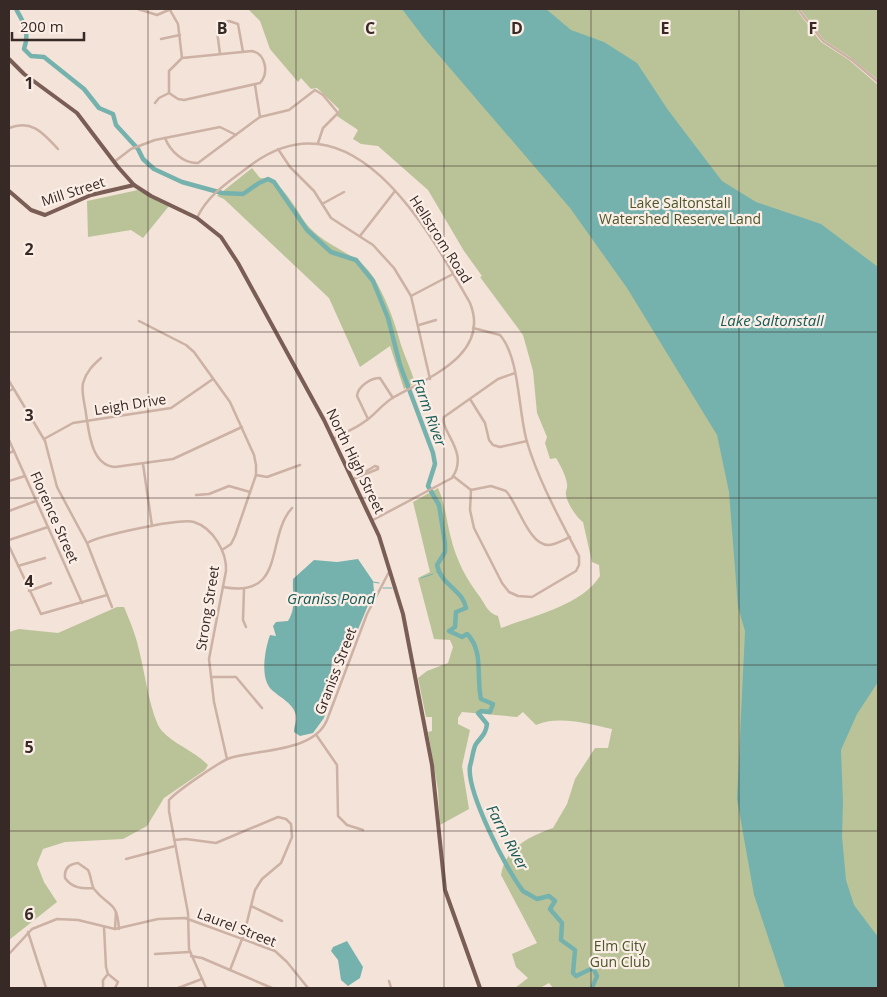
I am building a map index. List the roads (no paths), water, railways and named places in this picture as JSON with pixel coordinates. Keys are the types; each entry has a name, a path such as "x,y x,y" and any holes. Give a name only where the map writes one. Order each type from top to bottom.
{"main road":[{"name":"North High Street","path":"9,60 24,74 77,113 134,185 151,196 197,218 221,236 234,255 333,439 373,520 406,628 429,748 445,890 480,988"},
{"name":"Mill Street","path":"122,187 129,180"},
{"name":"Mill Street","path":"9,191 31,210 45,215 91,195 134,185"}],"street":[{"path":"138,9 157,15 170,9 176,19 182,58"},
{"path":"798,9 823,41 852,60 878,82"},
{"path":"220,54 217,31 222,23 229,21 238,24 241,28 243,52"},
{"path":"161,39 180,36"},
{"path":"257,52 263,60 264,80 255,85 184,100 178,100 169,93 169,71 182,58 257,52"},
{"path":"255,85 260,117"},
{"path":"165,138 172,152 196,164 205,160 260,117 290,110 315,90 323,95 338,113 322,130 318,143"},
{"path":"155,103 159,98 169,93"},
{"path":"9,128 23,124 36,128 58,149"},
{"path":"114,162 133,148 165,138 220,127 236,134"},
{"name":"Hellstrom Road","path":"197,218 204,204 213,195 265,154 298,144 318,143 351,154 395,191 415,213 472,307 473,328"},
{"path":"278,149 290,168 309,185 331,218 360,236 386,259 411,296 419,324 430,379"},
{"path":"360,236 395,191"},
{"path":"322,204 344,192"},
{"path":"411,296 453,274"},
{"path":"419,324 436,320"},
{"path":"139,321 189,347 230,402 254,454 256,475 233,541 222,550"},
{"path":"333,439 368,419 393,398 448,368 460,355 473,328 500,335 511,354 527,441 544,487 580,559 574,574 532,597 513,594 502,584 474,528 470,510 471,490"},
{"path":"101,358 90,369 83,384 91,443 104,463 115,467 173,459 242,427"},
{"path":"453,476 456,448 443,419 498,379 515,373"},
{"name":"Leigh Drive","path":"44,439 70,424 171,408 213,378"},
{"path":"368,419 357,396 361,387 372,380 380,378 385,382 393,398"},
{"path":"9,381 44,439 57,487 87,543 112,607"},
{"path":"9,391 14,388"},
{"path":"470,398 485,423 488,437 493,445 500,447 527,441"},
{"name":"Florence Street","path":"9,440 82,603"},
{"path":"9,453 14,452"},
{"path":"142,463 152,526"},
{"path":"256,475 267,477 300,466"},
{"path":"375,466 378,467 376,470 353,479 375,466"},
{"path":"9,481 25,476"},
{"path":"373,520 425,494 453,476"},
{"path":"453,476 471,490 491,486 506,491 532,536 540,544 552,545 570,537"},
{"path":"196,495 209,494 229,486 250,492"},
{"path":"9,511 36,502"},
{"path":"223,587 244,589 258,584 269,571 286,517 292,508"},
{"name":"Strong Street","path":"87,543 152,526 185,521 195,522 213,537 222,550 226,567 209,653 211,677 227,759"},
{"path":"9,540 48,527"},
{"path":"9,546 36,608 40,613 45,614 107,595"},
{"path":"18,566 45,558"},
{"name":"Graniss Street","path":"317,736 328,720 370,608 390,571"},
{"path":"29,591 51,583"},
{"path":"244,589 242,620 246,627"},
{"path":"211,677 236,677 262,708"},
{"path":"206,988 190,954 189,919 168,807 170,800 227,759 307,741 317,736 337,765 338,816 347,825 363,830"},
{"path":"174,840 186,839 216,843 275,818 287,820 293,833 278,867 259,882 243,938 230,970"},
{"path":"126,859 175,846"},
{"path":"93,888 90,873 86,867 76,863 66,869 65,878 70,884 79,888 93,888 108,900 116,911 117,929"},
{"path":"251,906 282,921"},
{"name":"Laurel Street","path":"9,954 28,932 44,922 62,918 78,920 104,928 117,929 158,919 189,919 243,938 277,953 287,962 308,988"},
{"path":"104,928 105,963 108,974 118,982 115,988"},
{"path":"28,932 46,988"},
{"path":"155,954 190,954 272,988"},
{"path":"103,988 103,980 108,974"},
{"path":"178,988 202,979"},
{"path":"388,981 391,988"}],"water":[{"name":"Lake Saltonstall","path":"402,9 546,9 571,30 604,42 637,63 668,110 722,181 756,202 821,224 878,267 878,682 857,714 841,750 842,836 846,880 854,905 878,937 878,988 785,988 754,895 737,799 745,631 738,607 729,492 717,435 627,288 570,208 424,38"},
{"name":"Graniss Pond","path":"358,559 373,581 374,591 354,639 348,648 337,651 332,659 331,673 334,684 324,718 313,733 300,736 294,732 296,718 293,708 273,691 266,680 264,664 270,635 276,636 273,626 276,622 288,621 291,616 293,579 314,560 337,562"},
{"path":"347,941 363,967 360,978 348,986 341,980 338,960 331,951 333,947"}],"waterway":[{"name":"Farm River","path":"16,9 24,23 26,33 24,49 31,56 44,57 84,89 99,108 113,114 116,125 138,149 143,159 154,169 182,182 222,193 243,194 268,179 274,182 307,230 331,252 356,260 373,281 388,318 400,365 433,453 435,464 428,486 439,505 445,543 445,552 437,565 443,578 461,596 466,608 456,612 455,627 449,631 462,637 467,634 472,641 478,656 481,699 493,704 490,712 481,711 478,713 487,724 484,733 475,746 470,766 470,778 474,793 498,849 523,891 537,899 549,896 555,901 550,909 562,923 561,940 575,950 573,973 576,976 593,968 597,976 592,988"},
{"path":"421,578 433,574"},
{"path":"373,582 379,583"},
{"path":"383,588 392,588"}],"park label":[{"name":"Lake Saltonstall Watershed Reserve Land","path":"680,210"},
{"name":"Elm City Gun Club","path":"620,954"}]}
